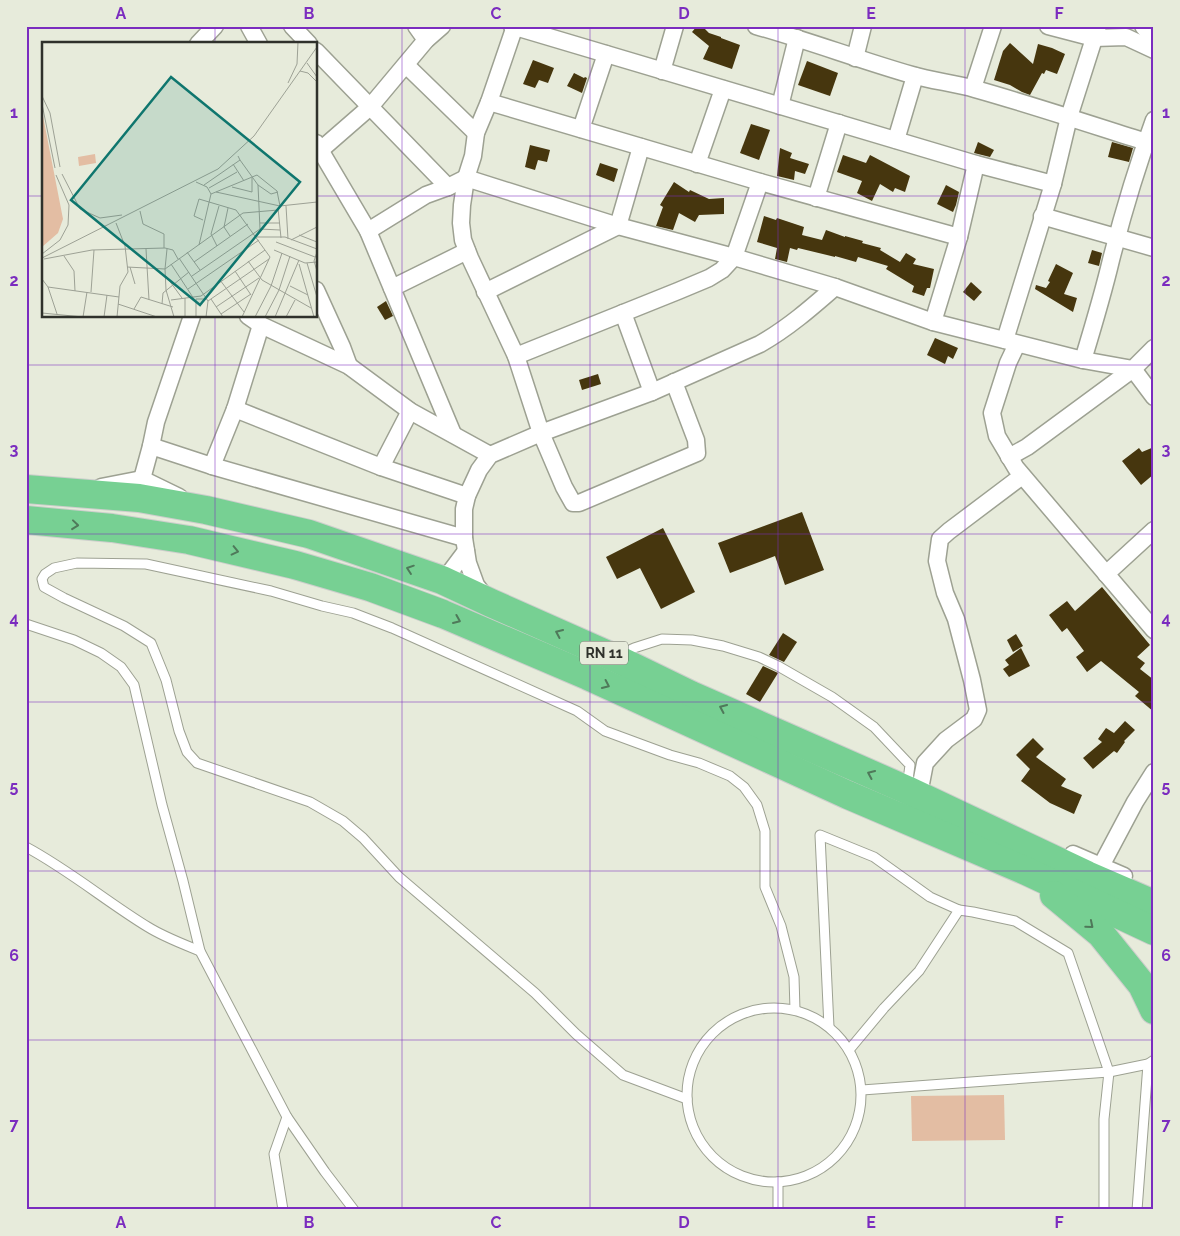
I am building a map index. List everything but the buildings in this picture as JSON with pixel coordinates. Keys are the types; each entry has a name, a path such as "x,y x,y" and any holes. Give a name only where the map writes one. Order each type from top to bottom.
{"highway":[{"name":"RN 11","path":"26,489 139,498 206,510 309,534 442,580 692,695 914,789 1087,875 1154,904"},
{"name":"RN 11","path":"26,520 112,528 189,540 295,565 370,587 443,614 588,676 848,795 1026,871 1154,931"},
{"path":"1026,871 1101,934 1142,985 1154,1010"}],"street":[{"path":"200,42 215,26"},
{"path":"248,26 258,42"},
{"path":"292,26 307,42"},
{"path":"416,26 426,40"},
{"path":"442,26 426,40 370,107 318,149 368,231 453,434"},
{"path":"662,71 675,26"},
{"path":"756,26 854,58 915,76 973,88 1146,142"},
{"path":"854,58 863,26"},
{"path":"973,88 993,26"},
{"path":"1048,26 1126,37 1154,50"},
{"path":"1143,26 1154,40"},
{"path":"674,382 696,440 697,453 579,503 572,503 541,433 516,356 467,251 460,223 466,178 473,156 476,133 489,102 514,27 976,164 1053,184"},
{"path":"1096,32 1069,117 1053,184 1042,216 1011,342 1008,363 992,414 997,436 1016,468 1154,630"},
{"path":"780,106 797,38"},
{"path":"318,53 448,187"},
{"path":"581,129 606,54"},
{"path":"406,66 476,133"},
{"path":"896,140 915,76"},
{"path":"697,164 723,89"},
{"path":"489,102 697,164 959,237"},
{"path":"1083,360 1117,236 1154,120"},
{"path":"816,198 839,123"},
{"path":"485,292 618,226 641,147"},
{"path":"933,322 959,237 976,164"},
{"path":"368,231 426,195 466,178 618,226 734,257 835,287 933,322 1083,360 1133,369 1154,397"},
{"path":"516,356 709,278 722,270 734,257 760,182"},
{"path":"1042,216 1154,248"},
{"path":"392,288 467,251"},
{"path":"491,603 474,579 468,563 465,544 464,509 467,496 479,470 490,455 541,433 652,392 760,344 806,313 835,287"},
{"path":"318,294 349,366"},
{"path":"623,313 652,392"},
{"path":"142,479 156,422 191,318"},
{"path":"212,466 235,409 255,321 349,366 410,411 490,455"},
{"path":"1010,457 1027,447 1133,369 1154,348"},
{"path":"235,409 381,467 467,496"},
{"path":"381,467 410,411"},
{"path":"151,446 465,544"},
{"path":"1022,476 940,539 938,566 945,593 956,619 978,710 974,719 946,740 925,763 914,789 1101,866 1154,890"},
{"path":"82,493 102,486 142,479 206,510"},
{"path":"1106,574 1154,530"},
{"path":"442,580 451,572 465,544"},
{"path":"1101,866 1135,802 1154,772"}],"lane":[{"path":"687,1100 623,1075 576,1034 535,993 399,877 363,838 343,821 310,802 197,763 186,752 166,680 151,643 124,626 64,598 44,586 42,579 44,574 54,568 77,563 146,564 271,591 353,613 392,628 577,711 605,731 670,756 699,763 730,776 744,787 757,805 765,831 765,887 781,926 794,977 795,1010"},
{"path":"26,624 74,640 102,653 121,667 134,685 140,717 200,951 287,1118 354,1210"},
{"path":"615,658 634,648 662,639 692,640 722,646 771,663 832,696 874,727 910,765 914,789"},
{"path":"829,1026 820,834 874,857 930,897 959,910 1015,921 1068,953 1109,1072 1104,1119 1104,1210"},
{"path":"26,847 89,887 148,928 200,951"},
{"path":"849,1050 884,1008 919,971 959,910"},
{"path":"768,1008 795,1010 813,1016 829,1026 849,1050 858,1070 862,1090 859,1117 848,1143 829,1163 805,1177 778,1182 751,1179 726,1168 706,1150 693,1126 687,1100 690,1072 700,1048 718,1027 742,1014 768,1008"},
{"path":"862,1090 1109,1072 1151,1062 1137,1210"},
{"path":"283,1210 274,1154 287,1118"},
{"path":"778,1182 778,1210"}],"shaded area":[{"path":"1004,1095 1005,1140 912,1141 911,1096"}]}
